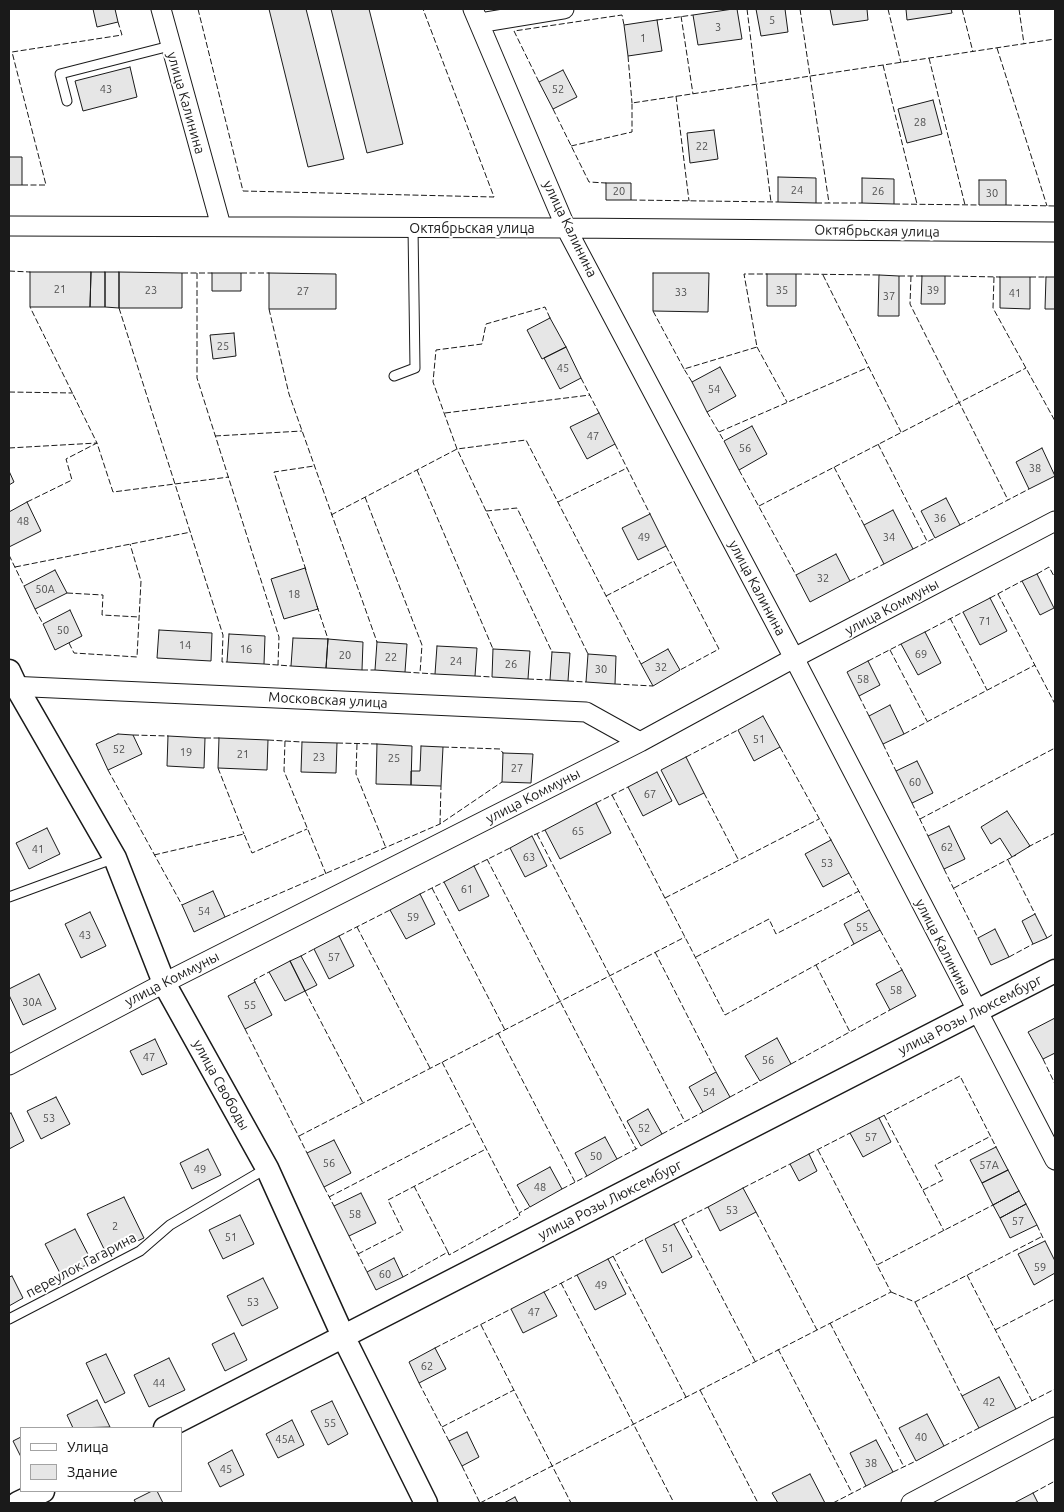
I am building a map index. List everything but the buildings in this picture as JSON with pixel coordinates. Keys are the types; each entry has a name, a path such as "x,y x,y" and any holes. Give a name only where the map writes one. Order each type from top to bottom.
{"street":[{"name":"улица Калинина","path":"161,9 221,226"},
{"path":"476,16 564,9"},
{"name":"улица Калинина","path":"476,16 566,228 794,658 1055,1160"},
{"name":"Октябрьская улица","path":"9,226 1055,232"},
{"name":"улица Коммуны","path":"9,1065 164,983 640,742 1055,520"},
{"name":"Московская улица","path":"11,681 586,712 640,742"},
{"name":"улица Свободы","path":"11,681 116,858 164,983 267,1168 343,1336 426,1503"},
{"name":"улица Розы Люксембург","path":"166,1427 1055,972"},
{"path":"911,1503 1055,1427"},
{"path":"18,1503 41,1492"}],"lane":[{"path":"67,101 60,74 170,46"},
{"path":"394,376 415,368 413,228"},
{"path":"9,897 116,858"},
{"name":"переулок Гагарина","path":"9,1319 140,1251 170,1225 267,1168"}],"fence":[{"path":"198,9 243,191 494,197 423,9"},
{"path":"747,9 771,202"},
{"path":"800,9 829,203"},
{"path":"888,9 901,63"},
{"path":"962,9 973,52"},
{"path":"1019,9 1024,44"},
{"path":"539,82 514,31 622,15 624,25"},
{"path":"657,20 693,15"},
{"path":"681,16 693,94"},
{"path":"22,185 46,185 12,52 122,35 118,22"},
{"path":"571,146 632,132 632,103 1055,39"},
{"path":"997,48 1047,206"},
{"path":"628,56 632,103"},
{"path":"929,58 965,205"},
{"path":"883,65 917,204"},
{"path":"676,96 689,201"},
{"path":"553,109 589,182 606,183"},
{"path":"631,200 778,202"},
{"path":"816,203 862,203"},
{"path":"894,204 979,205"},
{"path":"1006,205 1055,206"},
{"path":"9,271 30,272"},
{"path":"182,273 212,273"},
{"path":"197,273 197,378 279,637 278,665"},
{"path":"241,273 269,273"},
{"path":"692,382 684,369 757,347 744,274 767,274"},
{"path":"796,274 879,275"},
{"path":"823,275 901,432"},
{"path":"899,276 922,276"},
{"path":"911,276 910,304 1008,500"},
{"path":"945,276 1000,277"},
{"path":"994,277 993,308 1055,421"},
{"path":"1030,277 1046,277"},
{"path":"9,448 97,443 30,307"},
{"path":"550,318 545,307 486,324 482,344 436,350 433,382 457,449 552,652"},
{"path":"119,308 223,635 222,662 227,662"},
{"path":"269,309 289,394 377,642"},
{"path":"653,311 684,369"},
{"path":"757,347 787,402"},
{"path":"719,432 869,367"},
{"path":"759,506 1026,368"},
{"path":"581,378 599,413"},
{"path":"9,392 73,393"},
{"path":"445,413 590,395"},
{"path":"707,412 724,441"},
{"path":"215,436 302,431"},
{"path":"331,515 457,449 526,440 641,664"},
{"path":"27,502 72,480 66,459 97,443 113,492 229,477"},
{"path":"615,444 650,514"},
{"path":"878,444 927,541"},
{"path":"306,570 274,472 314,466"},
{"path":"834,467 864,525"},
{"path":"558,502 627,468"},
{"path":"417,470 493,649"},
{"path":"739,470 796,575"},
{"path":"960,525 1029,489"},
{"path":"365,497 422,645 420,673"},
{"path":"486,511 517,508 588,654"},
{"path":"15,567 191,532"},
{"path":"913,549 935,538"},
{"path":"69,643 74,653 137,657 141,581 130,544"},
{"path":"666,546 719,649 680,670"},
{"path":"9,555 24,586"},
{"path":"606,596 674,561"},
{"path":"850,581 884,564"},
{"path":"1037,574 1049,567 1055,578"},
{"path":"990,598 1022,581"},
{"path":"67,593 103,595 102,615 139,617"},
{"path":"998,594 1055,704"},
{"path":"317,606 328,639"},
{"path":"35,609 43,624"},
{"path":"925,632 963,612"},
{"path":"950,618 987,690"},
{"path":"868,661 901,644"},
{"path":"890,650 927,721"},
{"path":"264,664 291,666"},
{"path":"904,734 1035,665"},
{"path":"362,670 375,670"},
{"path":"405,672 435,674"},
{"path":"475,676 492,677"},
{"path":"528,679 550,680"},
{"path":"568,681 586,682"},
{"path":"615,684 653,686"},
{"path":"859,696 869,716"},
{"path":"686,757 738,730"},
{"path":"133,735 168,736"},
{"path":"205,738 219,738"},
{"path":"268,740 302,742"},
{"path":"285,741 284,771 326,874"},
{"path":"337,743 377,744"},
{"path":"357,744 356,774 386,848"},
{"path":"883,744 896,771"},
{"path":"443,747 500,749 503,753"},
{"path":"780,747 831,840"},
{"path":"920,819 1055,748"},
{"path":"218,768 244,834"},
{"path":"108,770 182,905"},
{"path":"225,917 440,824 502,782"},
{"path":"440,824 441,786"},
{"path":"596,803 628,787"},
{"path":"704,793 739,861"},
{"path":"612,795 725,1015 854,944"},
{"path":"912,803 928,836"},
{"path":"665,898 819,819"},
{"path":"154,855 244,834 252,853 307,829"},
{"path":"534,835 545,830"},
{"path":"1028,847 1055,833"},
{"path":"537,834 685,1122"},
{"path":"474,866 510,848"},
{"path":"954,888 1016,855"},
{"path":"487,859 636,1149"},
{"path":"1008,860 1035,914"},
{"path":"944,869 978,938"},
{"path":"849,873 869,910"},
{"path":"420,894 444,882"},
{"path":"432,888 505,1030"},
{"path":"696,957 769,919 776,934 859,891"},
{"path":"339,936 390,910"},
{"path":"357,927 430,1068"},
{"path":"880,930 902,970"},
{"path":"1047,938 1055,933"},
{"path":"299,1136 685,937"},
{"path":"1009,957 1033,944"},
{"path":"301,956 314,949"},
{"path":"655,952 716,1072"},
{"path":"816,965 850,1032"},
{"path":"255,982 254,980 269,972"},
{"path":"305,991 363,1103"},
{"path":"791,1064 890,1010"},
{"path":"245,1029 307,1153"},
{"path":"498,1033 575,1182"},
{"path":"1043,1059 1055,1084"},
{"path":"442,1062 519,1213"},
{"path":"879,1118 960,1076 996,1147"},
{"path":"730,1097 760,1081"},
{"path":"662,1134 703,1112"},
{"path":"884,1115 944,1231"},
{"path":"329,1197 472,1123"},
{"path":"809,1154 850,1133"},
{"path":"923,1190 943,1180 935,1165 991,1136"},
{"path":"617,1159 638,1148"},
{"path":"358,1254 403,1231 388,1200 486,1149"},
{"path":"818,1150 877,1265"},
{"path":"743,1188 790,1164"},
{"path":"562,1189 587,1176"},
{"path":"414,1186 448,1252"},
{"path":"324,1187 334,1206"},
{"path":"480,1503 891,1292 877,1265 993,1205"},
{"path":"403,1277 448,1252 449,1255 520,1216 519,1213 530,1207"},
{"path":"674,1224 708,1207"},
{"path":"756,1212 817,1330"},
{"path":"682,1220 755,1361"},
{"path":"1037,1225 1043,1238"},
{"path":"349,1236 367,1272"},
{"path":"891,1292 915,1302 1043,1236"},
{"path":"608,1259 645,1239"},
{"path":"613,1256 686,1397"},
{"path":"544,1292 577,1275"},
{"path":"967,1275 1032,1401"},
{"path":"561,1283 674,1503"},
{"path":"995,1330 1055,1299"},
{"path":"915,1302 962,1396"},
{"path":"435,1348 511,1309"},
{"path":"830,1323 904,1467"},
{"path":"481,1325 571,1503"},
{"path":"778,1349 852,1493"},
{"path":"419,1383 449,1441"},
{"path":"1016,1409 1055,1389"},
{"path":"442,1427 514,1390"},
{"path":"700,1390 758,1503"},
{"path":"944,1446 979,1428"},
{"path":"893,1472 916,1461"},
{"path":"462,1466 480,1503"},
{"path":"1033,1493 1055,1481"},
{"path":"833,1503 866,1486"}]}
